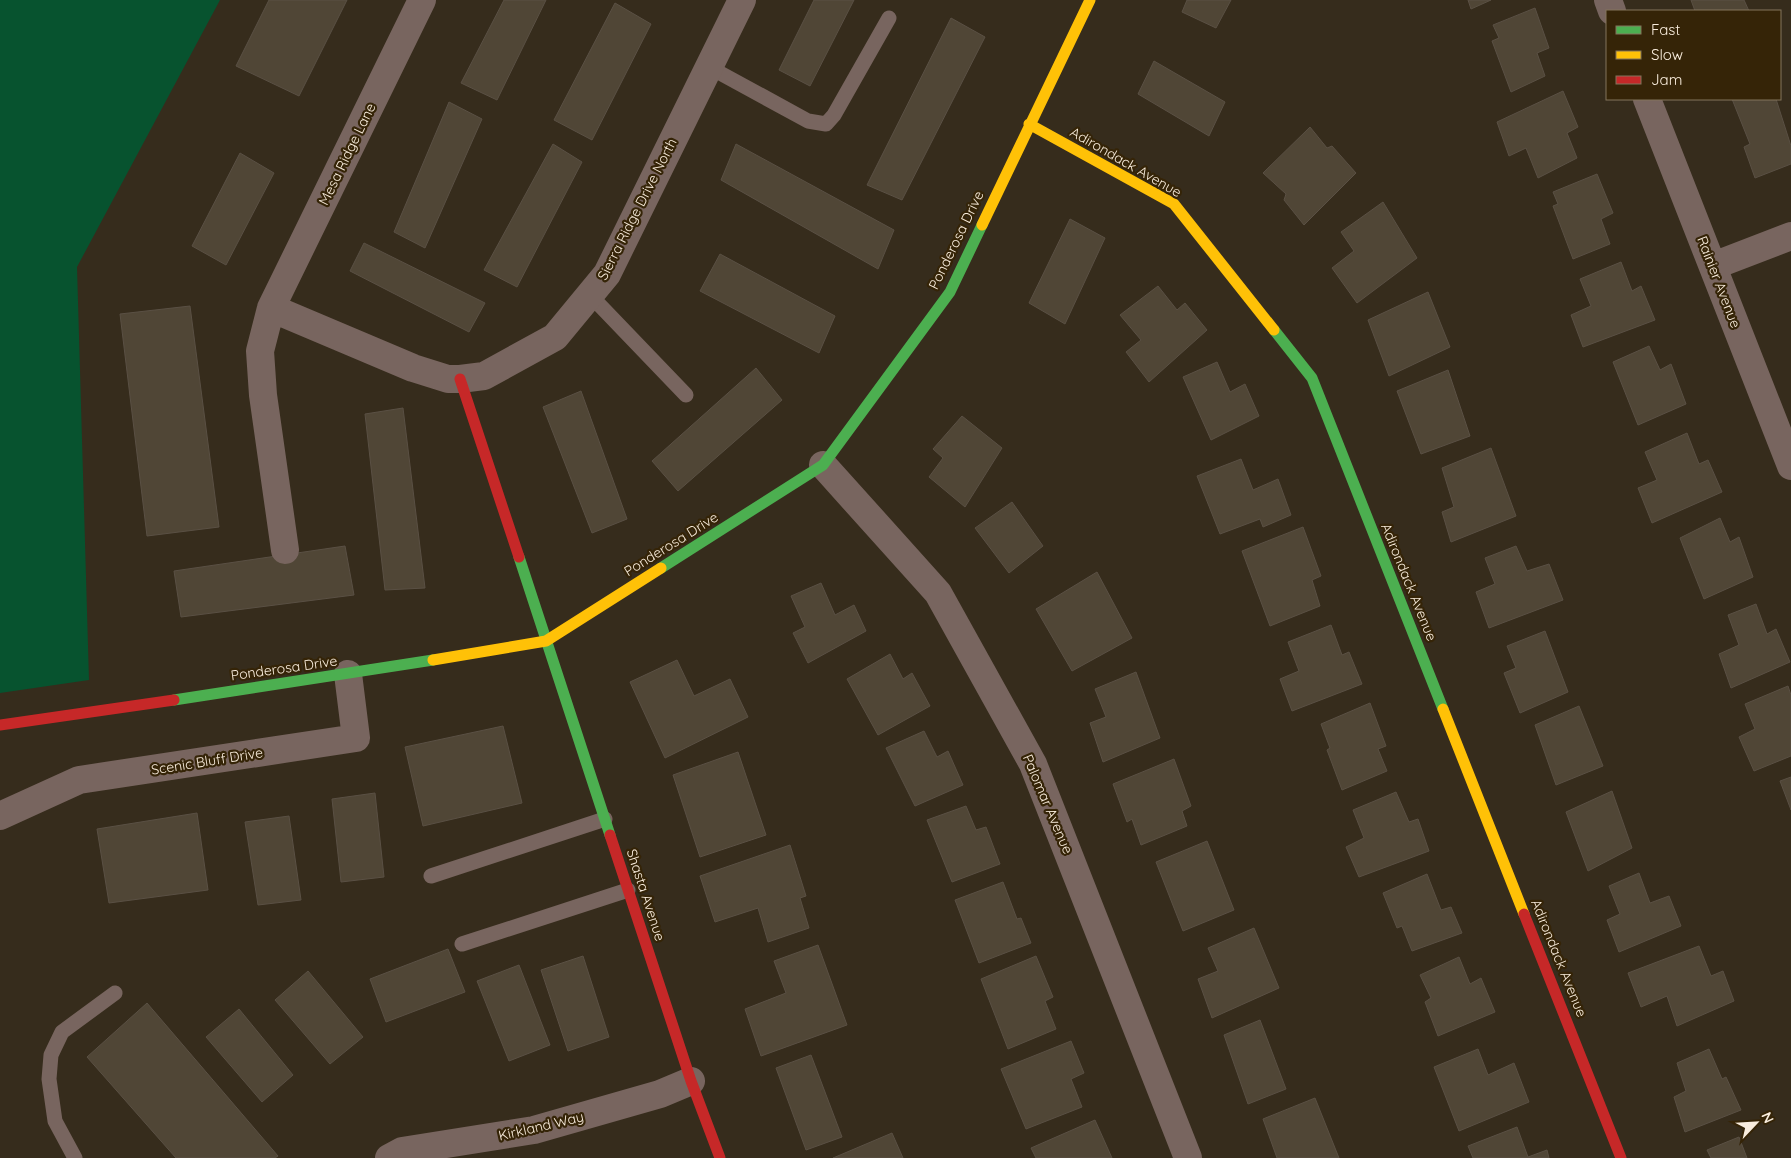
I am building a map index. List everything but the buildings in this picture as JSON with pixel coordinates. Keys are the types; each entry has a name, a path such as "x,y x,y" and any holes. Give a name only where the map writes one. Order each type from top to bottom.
{"street":[{"name":"Mesa Ridge Lane","path":"285,550 263,395 260,351 271,308 422,0"},
{"name":"Sierra Ridge Drive North","path":"460,379 484,376 556,338 607,274 742,0"},
{"name":"Ponderosa Drive","path":"0,725 348,674 546,641 823,465 950,292 1090,0"},
{"name":"Rainier Avenue","path":"1647,100 1791,466"},
{"name":"Adirondack Avenue","path":"1029,124 1174,204 1312,378 1622,1158"},
{"path":"1713,266 1791,236"},
{"path":"271,308 412,368 448,379 460,379 546,641"},
{"name":"Palomar Avenue","path":"823,465 938,593 1033,764 1188,1158"},
{"name":"Shasta Avenue","path":"546,641 691,1081 720,1158"},
{"name":"Scenic Bluff Drive","path":"0,816 79,780 356,738 348,674"},
{"name":"Kirkland Way","path":"389,1158 402,1151 534,1130 660,1094 691,1081"}],"lane":[{"path":"709,67 808,121 826,124 834,115 889,18"},
{"path":"590,295 686,396"},
{"path":"431,876 605,819"},
{"path":"462,944 628,890"},
{"path":"75,1158 55,1121 49,1079 51,1055 62,1032 115,993"}],"green space":[{"path":"0,0 220,0 77,267 89,680 0,693"}],"traffic: fast":[{"path":"661,568 823,465 950,292 982,225"},
{"path":"1274,330 1312,378 1443,709"},
{"path":"519,557 610,835"},
{"path":"174,700 433,660"}],"traffic: slow":[{"path":"982,225 1090,0"},
{"path":"1029,124 1174,204 1274,330"},
{"path":"433,660 546,641 661,568"},
{"path":"1443,709 1524,914"}],"traffic: jam":[{"path":"460,379 519,557"},
{"path":"0,725 174,700"},
{"path":"610,835 691,1081 720,1158"},
{"path":"1524,914 1621,1158"}]}
